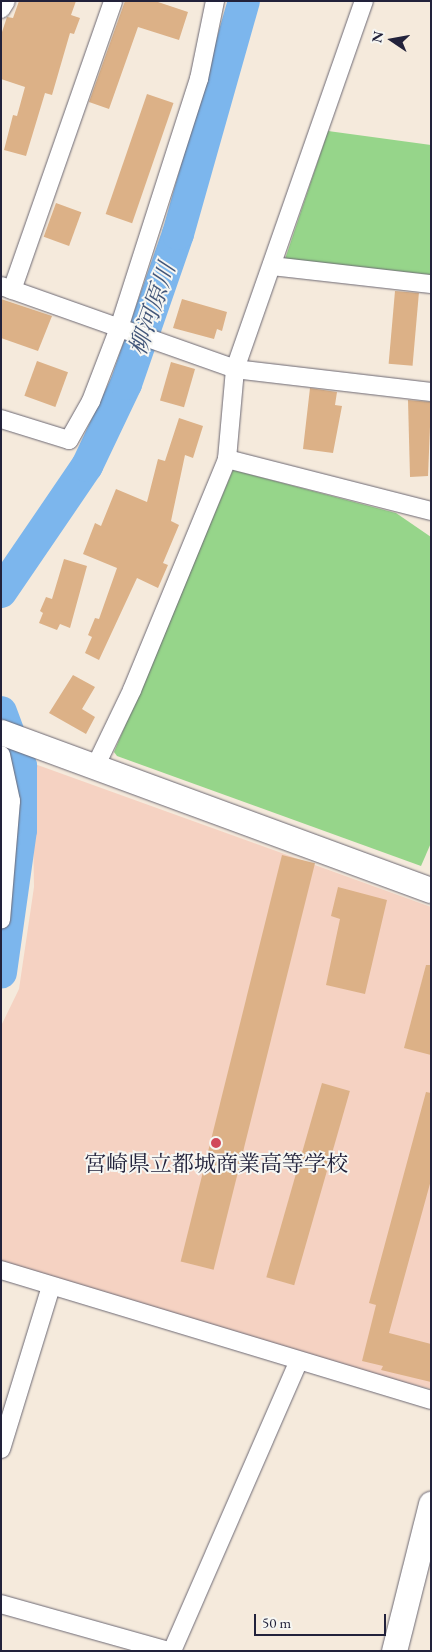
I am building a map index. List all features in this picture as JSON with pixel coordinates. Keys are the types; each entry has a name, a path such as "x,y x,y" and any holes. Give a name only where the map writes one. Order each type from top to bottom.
{"street":[{"path":"1,9 6,1"},
{"path":"113,1 6,288 235,369 431,392"},
{"path":"1,419 69,440 91,401 123,329 199,79 215,1"},
{"path":"95,767 132,690 228,459 235,369 364,1"},
{"path":"272,266 431,284"},
{"path":"228,459 431,511"},
{"path":"1,732 431,890"},
{"path":"1,755 11,801 1,920"},
{"path":"1,1270 298,1363 431,1400"},
{"path":"1,1449 51,1286"},
{"path":"1,1604 170,1651 298,1363"},
{"path":"394,1651 431,1504"}],"shaded area":[{"name":"宮崎県立都城商業高等学校","path":"32,763 431,907 431,1389 288,1354 1,1261 1,1026 19,989 34,887"}],"green space":[{"path":"328,131 431,145 431,275 285,259"},
{"path":"233,470 396,513 431,537 431,843 421,866 117,756 114,752"}],"building":[{"path":"19,1 76,1 71,15 80,18 74,34 70,33 52,95 45,93 26,156 4,150 13,115 17,116 25,87 1,79 1,35 7,17 13,18"},
{"path":"125,1 155,1 188,12 179,40 138,27 109,109 89,102"},
{"path":"147,94 173,103 132,223 106,214"},
{"path":"56,203 81,212 69,246 44,237"},
{"path":"395,291 419,293 413,366 389,364"},
{"path":"1,299 52,316 38,351 1,338"},
{"path":"182,299 227,312 222,331 217,329 214,339 173,328"},
{"path":"37,361 68,372 55,407 24,396"},
{"path":"171,362 195,369 184,407 160,400"},
{"path":"310,388 337,392 335,405 342,406 333,453 303,449"},
{"path":"408,400 431,402 428,476 410,477"},
{"path":"179,418 203,426 193,458 185,455 171,521 179,525 163,563 168,565 158,588 137,578 99,660 85,653 92,637 88,635 95,618 99,619 117,568 83,554 95,523 101,526 116,489 147,502 158,459 165,461"},
{"path":"64,559 87,566 70,628 60,624 57,630 39,623 43,613 40,611 46,597 52,599"},
{"path":"73,675 95,687 82,709 95,717 86,734 49,713"},
{"path":"282,855 315,863 214,1270 181,1262"},
{"path":"338,887 387,900 365,994 326,985 340,919 331,916"},
{"path":"426,965 431,965 431,1055 404,1048"},
{"path":"322,1083 350,1091 294,1285 266,1277"},
{"path":"426,1092 431,1093 431,1180 389,1333 431,1344 431,1382 381,1370 383,1366 362,1361 376,1305 369,1303"}],"waterway":[{"name":"柳河原川","path":"1,592 87,466 126,384 178,234 244,1"},
{"name":"柳河原川","path":"1,712 21,766 21,830 1,973"}],"place":[{"name":"宮崎県立都城商業高等学校","path":"216,1143"}]}
